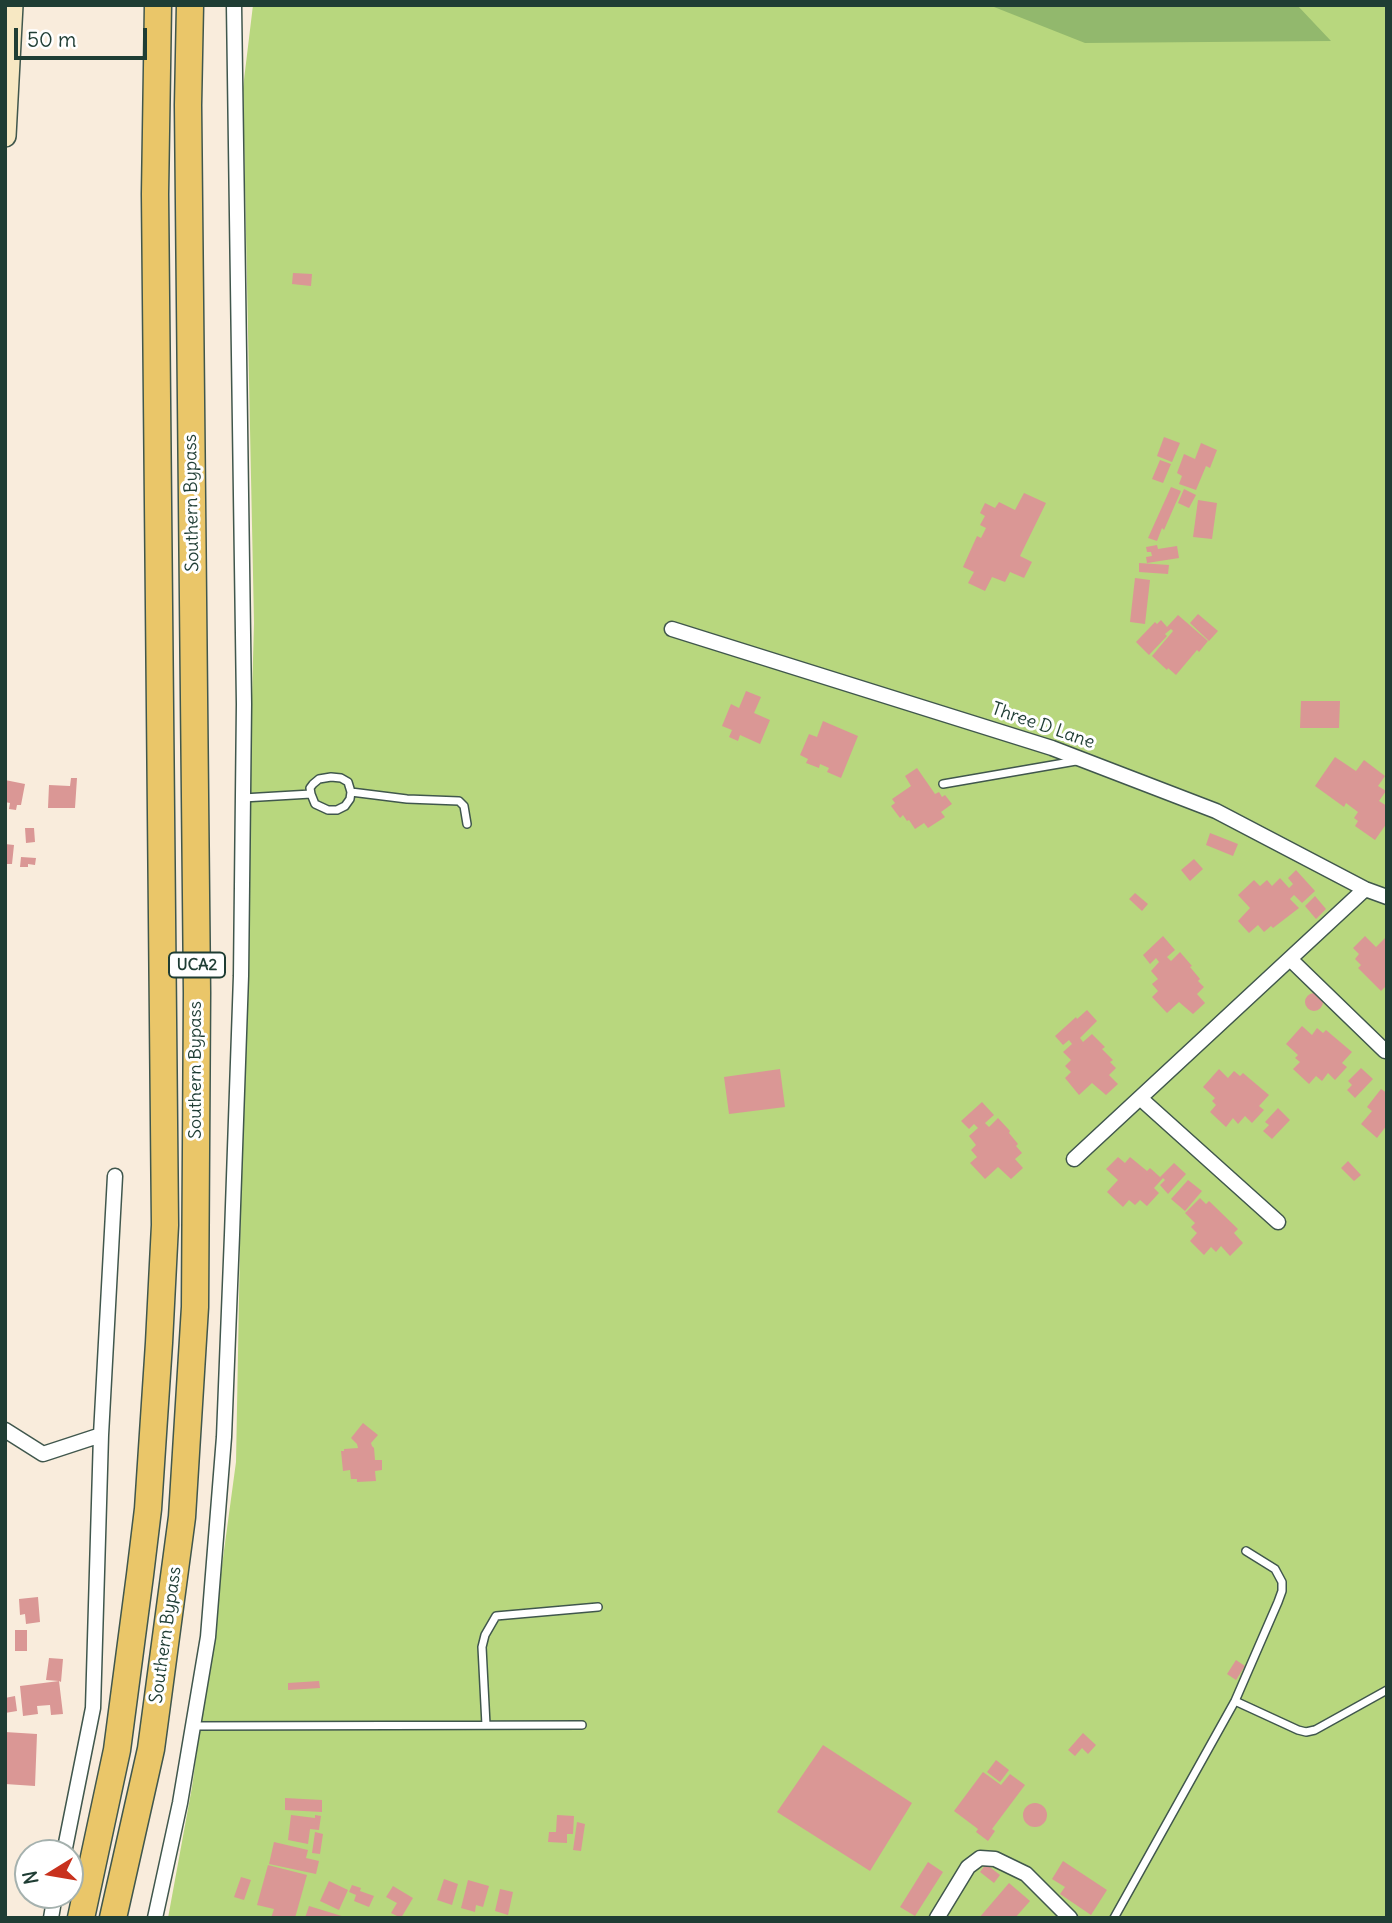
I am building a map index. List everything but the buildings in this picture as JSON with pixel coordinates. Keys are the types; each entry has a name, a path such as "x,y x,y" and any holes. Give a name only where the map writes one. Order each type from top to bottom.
{"highway":[{"name":"Southern Bypass","path":"81,1918 117,1751 140,1575 149,1495 164,1251 155,194 158,5"},
{"name":"Southern Bypass","path":"113,1918 153,1735 182,1517 195,1307 197,993 188,133 190,5"}],"main road":[{"path":"5,136 12,5"}],"street":[{"path":"155,1918 180,1803 208,1637 224,1437 241,989 244,704 234,5"},
{"name":"Three D Lane","path":"672,629 1084,760 1216,811 1365,889 1387,897"},
{"path":"1074,1159 1365,889"},
{"path":"1290,959 1385,1051"},
{"path":"1140,1098 1278,1222"},
{"path":"67,1839 93,1708 101,1435 115,1176"},
{"path":"5,1430 43,1454 101,1435"},
{"path":"937,1918 968,1867 980,1858 995,1858 1026,1874 1070,1918"}],"lane":[{"path":"943,783 1084,760"},
{"path":"331,777 348,782 351,792 345,806 337,810 321,808 315,804 311,794 313,783 331,777"},
{"path":"351,792 407,800 459,801 464,806 467,824"},
{"path":"243,798 311,794"},
{"path":"1114,1918 1235,1701 1282,1591 1282,1582 1275,1569 1246,1551"},
{"path":"486,1725 482,1647 485,1635 496,1616 598,1607"},
{"path":"1235,1701 1306,1732 1315,1730 1387,1690"},
{"path":"194,1726 582,1725"}],"green space":[{"path":"253,5 1387,5 1387,1918 168,1918 192,1787 236,1462 254,623 243,88"},
{"path":"989,5 1297,5 1331,41 1085,43"}]}
